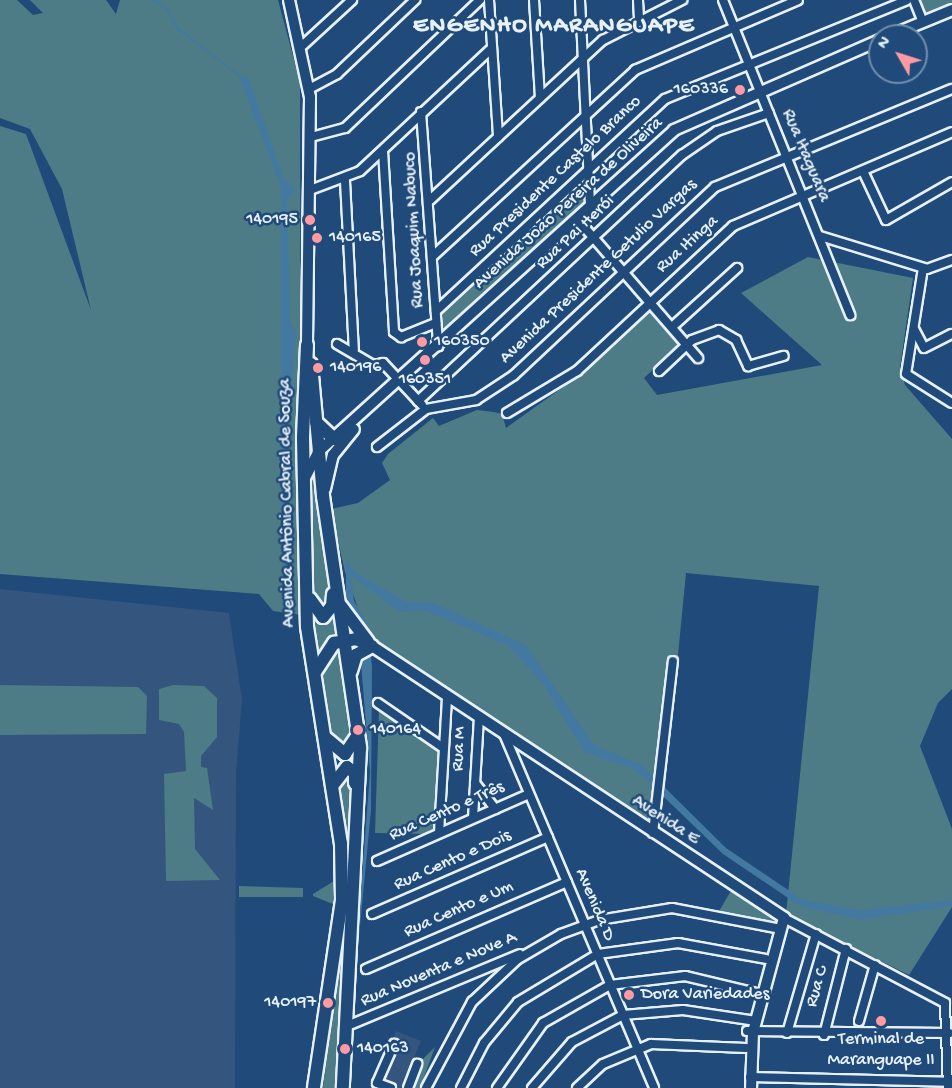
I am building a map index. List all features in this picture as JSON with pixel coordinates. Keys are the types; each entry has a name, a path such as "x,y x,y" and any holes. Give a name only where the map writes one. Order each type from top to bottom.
{"highway":[{"name":"Avenida Antônio Cabral de Souza","path":"307,345 323,496 358,726 357,858 343,1088"},
{"name":"Avenida Antônio Cabral de Souza","path":"307,345 305,568 315,673 332,787 342,900 314,1088"},
{"path":"314,418 334,439"},
{"path":"305,568 311,605 323,617 333,599 327,524"},
{"path":"338,599 358,642 351,678"},
{"path":"315,673 322,654 344,640 372,646"},
{"path":"358,642 372,646"},
{"path":"324,735 345,754 353,747 358,726"},
{"path":"332,787 341,769 352,769 357,858"},
{"path":"337,1088 351,978"},
{"path":"321,1088 329,998"}],"main road":[{"name":"Avenida Antônio Cabral de Souza","path":"289,0 302,46 309,89 311,137 307,345"},
{"path":"918,24 952,10"},
{"name":"Avenida João Pereira de Oliveira","path":"305,480 318,452 373,406 674,130 760,88 868,45"},
{"name":"Avenida João Pereira de Oliveira","path":"323,496 333,455 373,406"},
{"name":"Avenida E","path":"372,646 447,698 781,916"},
{"path":"745,1088 746,1048 781,916"},
{"path":"751,1083 752,1026 757,993 766,959 778,929"}],"street":[{"path":"302,46 352,0"},
{"path":"309,89 337,74 415,0"},
{"path":"311,137 345,128 480,0"},
{"path":"489,0 498,137"},
{"path":"534,0 540,98"},
{"path":"580,0 590,169 590,208"},
{"path":"638,0 639,18"},
{"path":"430,200 583,58 639,18 682,0"},
{"name":"Rua Itaguara","path":"723,0 789,155 850,315"},
{"path":"433,256 636,70 798,0"},
{"name":"Rua Presidente Castelo Branco","path":"436,310 665,99 907,0"},
{"path":"914,0 923,22"},
{"path":"310,190 345,181 384,151 421,112 492,48"},
{"name":"Avenida Presidente Getulio Vargas","path":"377,447 426,409 469,403 503,383 715,187 952,88"},
{"name":"Rua Joaquim Nabuco","path":"421,112 430,200 438,346"},
{"name":"Rua Pai Herói","path":"418,401 694,145 769,112"},
{"name":"Rua Itinga","path":"507,413 561,384 732,226 952,132"},
{"path":"384,151 394,332 401,337 436,323"},
{"path":"863,171 886,220 952,182"},
{"path":"345,181 354,350"},
{"path":"578,220 698,358"},
{"path":"820,236 932,270 952,260"},
{"path":"672,327 737,268"},
{"path":"923,268 912,323 906,376 952,403"},
{"path":"912,323 921,347 952,334"},
{"path":"659,371 686,344 723,330 736,340 748,366 784,356"},
{"path":"337,344 354,350 373,365 382,363 426,409"},
{"path":"653,833 673,661"},
{"path":"439,833 442,747 447,698"},
{"path":"378,702 442,747"},
{"name":"Rua M","path":"473,818 479,718"},
{"name":"Avenida D","path":"504,734 654,1088"},
{"path":"475,783 495,809"},
{"name":"Rua Cento e Três","path":"377,861 529,794"},
{"name":"Rua Cento e Dois","path":"372,914 548,837"},
{"name":"Rua Cento e Um","path":"366,969 567,882"},
{"path":"426,1088 472,1002 500,974 543,944 585,924 672,908 778,929"},
{"name":"Avenida E","path":"781,916 846,949 948,1008 950,1037"},
{"path":"787,1033 816,934"},
{"path":"461,1088 484,1043 518,1002 598,954 678,943 766,959"},
{"name":"Rua Noventa e Nove A","path":"347,1026 543,944"},
{"name":"Rua C","path":"824,1035 846,949"},
{"path":"859,1021 875,965"},
{"path":"497,1088 543,1023 610,985 685,976 757,993"},
{"path":"532,1088 572,1042 623,1015 683,1010 787,1033 950,1037 948,1085 751,1083"},
{"path":"577,1088 603,1064 637,1047 671,1042 746,1048"},
{"path":"391,1088 377,1083 394,1044"},
{"path":"408,1088 417,1064"}],"shaded area":[{"path":"248,76 282,175 295,190 287,201 290,321 296,333 286,440 294,595 284,592 281,521 281,187 240,79"},
{"path":"346,558 353,571 406,602 432,602 526,645 594,745 642,765 726,848 803,900 861,910 952,900 952,906 860,920 800,906 723,854 636,770 584,752 544,685 507,645 426,611 400,612 351,576 354,601 367,623 372,666 371,810 351,1021 370,772 358,627 346,601"},
{"path":"0,589 229,613 242,699 236,774 235,1088 0,1088"},
{"path":"396,1031 421,1041 401,1088 386,1088 374,1083"}],"green space":[{"path":"0,0 17,0 33,15 43,13 30,0 106,0 116,14 120,0 278,0 300,82 301,615 273,611 259,594 0,574 0,126 26,134 91,310 62,189 30,129 0,118"},
{"path":"917,0 952,0 952,3 923,15"},
{"path":"588,172 590,208 438,346 437,311"},
{"path":"808,257 913,278 900,367 905,385 952,439 952,689 938,703 920,746 952,829 952,907 909,975 786,914 819,586 686,573 665,788 651,799 648,823 368,636 345,572 331,509 358,503 390,480 382,463 388,454 433,418 439,426 477,410 494,412 502,414 506,428 573,380 650,308 681,343 644,378 657,395 822,365 741,293"},
{"path":"317,456 331,595 326,614 311,594 306,484"},
{"path":"335,600 339,637 321,647 315,658 309,611 316,621 328,620"},
{"path":"341,643 354,726 352,745 334,748 318,678 324,654"},
{"path":"0,685 138,687 147,696 146,734 0,735"},
{"path":"173,685 204,686 217,698 217,737 201,756 201,767 207,768 213,810 194,798 195,849 220,880 166,881 164,774 186,771 184,732 179,724 159,720 159,689"},
{"path":"379,709 439,748 436,831 428,834 375,833"},
{"path":"345,766 355,772 339,1080 337,1088 323,1088 343,887 334,783"},
{"path":"334,881 333,904 313,896 313,894"},
{"path":"239,886 303,888 303,897 239,897"},
{"path":"732,889 775,918 772,926 718,913"},
{"path":"435,1047 420,1088 412,1088 423,1059"}],"waterway":[{"path":"153,0 167,9 177,28 245,80"}],"place":[{"name":"160336","path":"740,90"},
{"name":"140195","path":"310,220"},
{"name":"140165","path":"317,238"},
{"name":"160350","path":"422,342"},
{"name":"160351","path":"425,360"},
{"name":"140196","path":"318,368"},
{"name":"140164","path":"358,730"},
{"name":"Dora Variedades","path":"629,995"},
{"name":"140197","path":"328,1003"},
{"name":"Terminal de Maranguape II","path":"881,1021"},
{"name":"140163","path":"345,1049"}],"district":[{"name":"ENGENHO MARANGUAPE","path":"554,27"}]}
